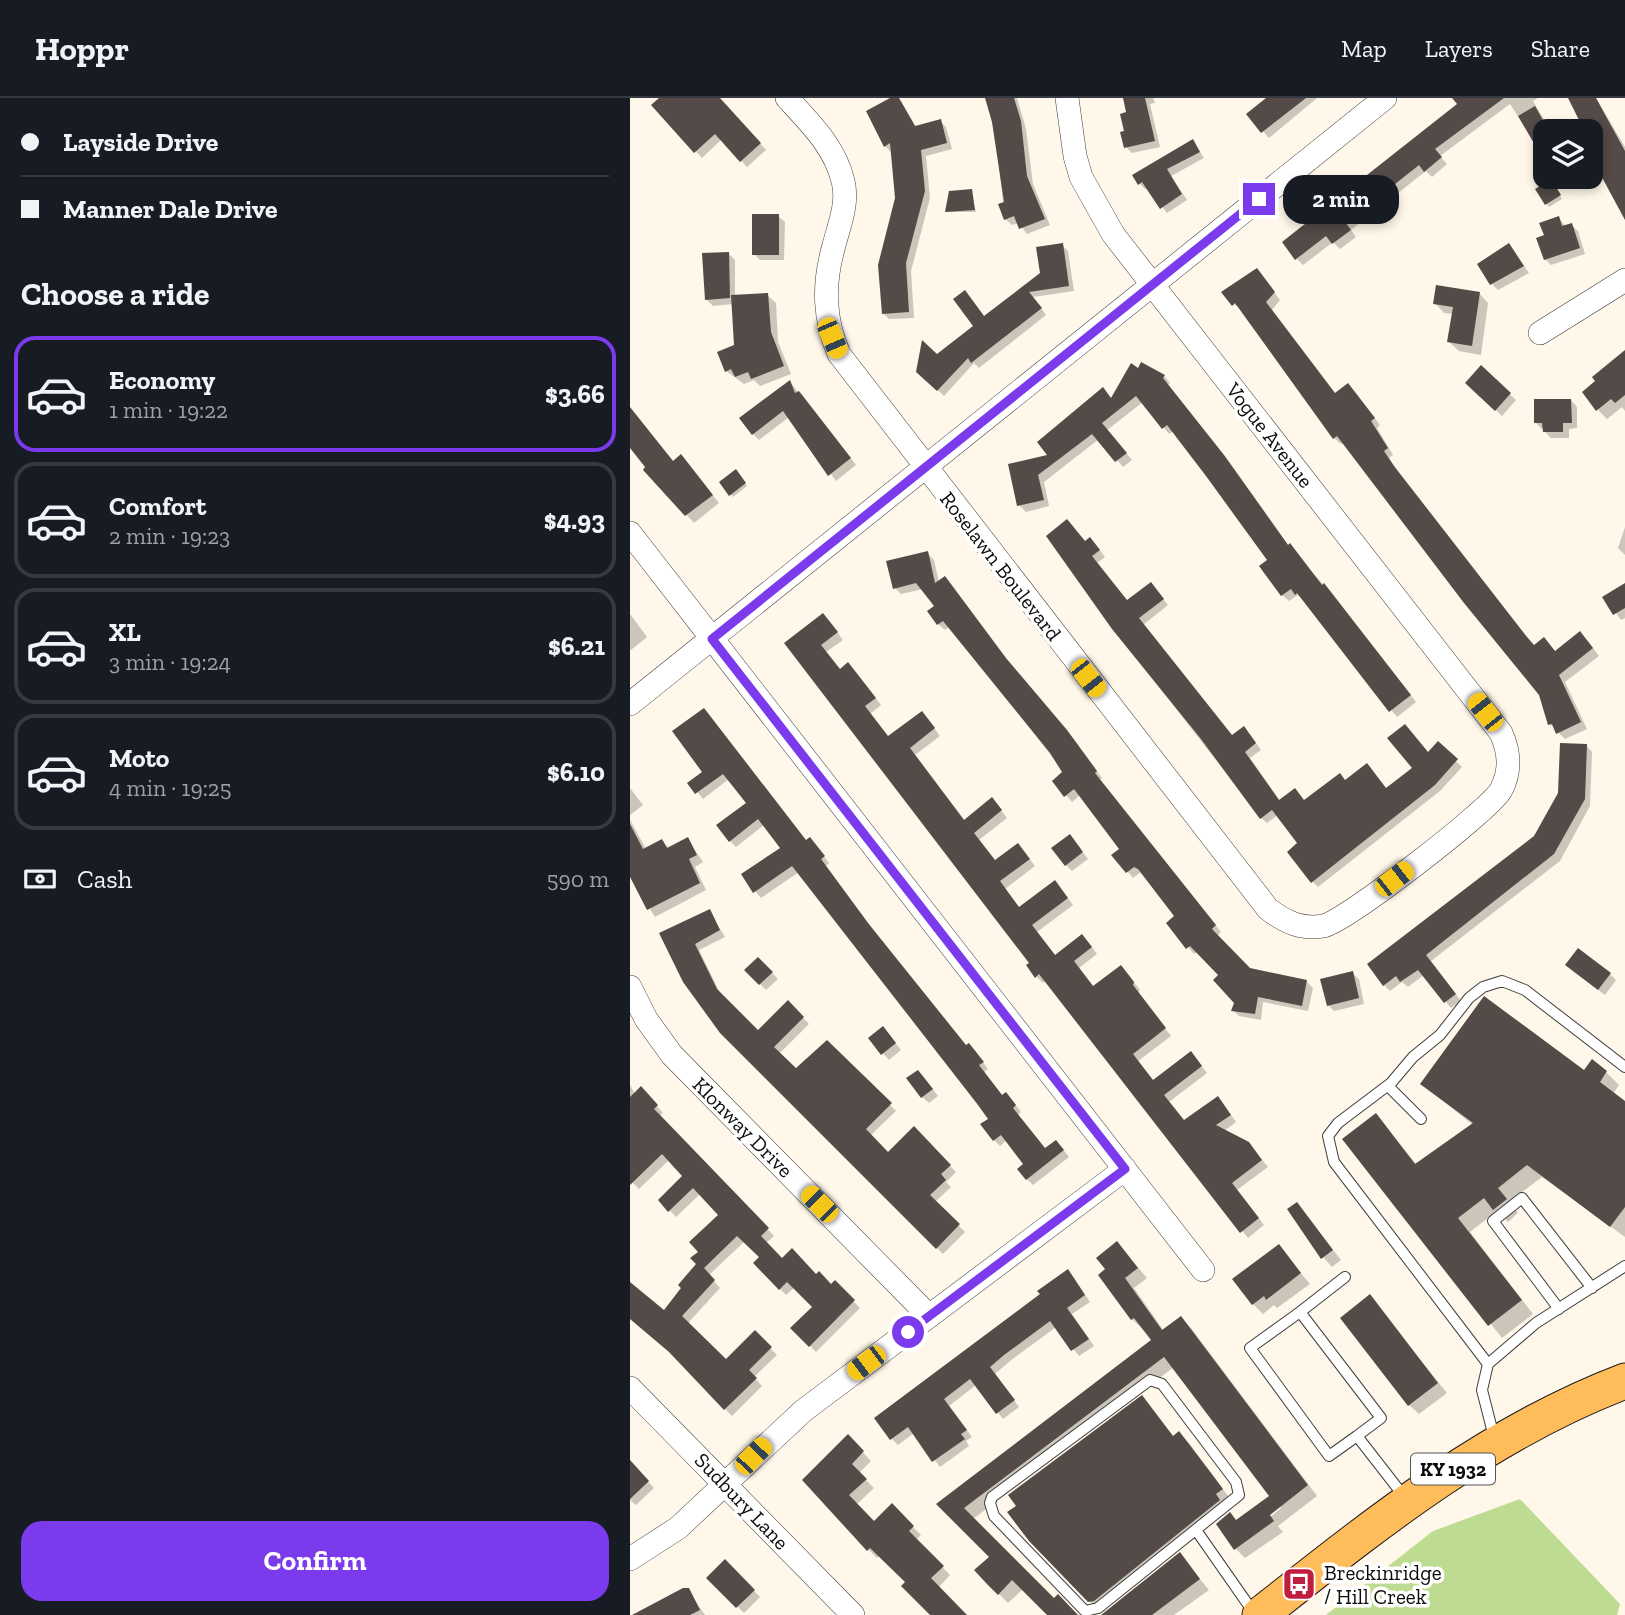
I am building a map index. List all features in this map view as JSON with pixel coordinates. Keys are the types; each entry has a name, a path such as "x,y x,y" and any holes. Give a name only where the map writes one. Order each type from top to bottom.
{"main road":[{"name":"KY 1932","path":"1258,1615 1408,1501 1496,1443 1550,1414 1624,1381"}],"street":[{"name":"Roselawn Boulevard","path":"787,98 824,139 844,182 843,214 826,278 826,311 839,354 1269,909 1282,920 1299,926 1325,926 1356,909 1491,803 1506,777 1509,757"},
{"name":"Vogue Avenue","path":"1067,98 1075,156 1081,177 1113,234 1501,733 1509,757"},
{"path":"630,704 1385,98"},
{"path":"1540,333 1625,280"},
{"path":"630,533 1203,1270"},
{"name":"Klonway Drive","path":"630,987 646,1019 672,1055 929,1316"},
{"path":"630,1559 678,1528 803,1411 1125,1169"},
{"name":"Sudbury Lane","path":"630,1388 853,1615"}],"lane":[{"path":"1488,1364 1334,1162 1328,1136 1338,1124 1388,1086 1412,1057 1440,1035 1469,998 1483,987 1502,981 1525,990 1625,1067"},
{"path":"1388,1086 1421,1119"},
{"path":"1559,1309 1493,1221 1522,1198 1592,1288"},
{"path":"1496,1443 1482,1390 1488,1364 1559,1309 1625,1266"},
{"path":"1300,1311 1381,1419 1329,1457 1250,1348 1300,1311 1346,1277"},
{"path":"1156,1381 1240,1489 1237,1499 1196,1530 1098,1608 1085,1611 993,1516 989,1503 992,1497 1142,1383 1156,1381"},
{"path":"1357,1436 1408,1501"},
{"path":"1196,1530 1258,1615"}],"green space":[{"path":"1520,1499 1620,1604 1617,1615 1326,1615 1433,1531"}],"building":[{"path":"659,98 720,98 761,143 740,162 715,134 694,153 651,105"},
{"path":"890,98 899,98 915,126 941,119 947,143 921,150 925,191 906,263 909,312 882,314 878,265 895,198 890,143 884,147 866,111"},
{"path":"985,98 1014,98 1021,121 1027,176 1045,219 1019,229 1014,216 1004,220 998,204 1004,202 992,122"},
{"path":"1123,98 1145,98 1155,141 1124,148 1120,132 1124,131 1120,114 1126,112"},
{"path":"1266,98 1306,98 1261,133 1246,114"},
{"path":"1452,98 1504,98 1435,149 1442,157 1424,172 1419,165 1346,223 1351,230 1332,244 1326,236 1295,260 1282,242 1457,104"},
{"path":"1568,98 1596,98 1625,151 1625,220 1603,179 1603,119 1578,119"},
{"path":"1535,106 1542,119 1533,119 1533,142 1518,116"},
{"path":"1193,139 1200,152 1167,169 1182,194 1160,209 1142,182 1138,185 1132,175"},
{"path":"972,189 975,210 945,212 949,191"},
{"path":"1535,189 1557,189 1561,195 1545,205"},
{"path":"752,214 779,214 779,255 752,255"},
{"path":"1559,216 1562,226 1572,223 1580,248 1544,260 1536,238 1544,235 1539,223"},
{"path":"1063,243 1069,286 1029,292 1042,308 971,363 968,358 937,391 916,372 922,340 937,354 973,326 953,299 965,290 984,316 1040,273 1036,247"},
{"path":"1509,243 1524,266 1490,285 1477,264"},
{"path":"729,252 730,298 705,300 702,253"},
{"path":"1257,268 1275,292 1266,302 1335,393 1348,383 1375,418 1371,421 1388,448 1384,451 1394,466 1534,645 1544,637 1555,651 1580,631 1593,648 1559,675 1581,722 1556,734 1552,724 1548,725 1539,695 1464,603 1337,436 1333,439 1235,303 1232,306 1221,292"},
{"path":"1436,285 1480,292 1472,346 1447,342 1453,307 1433,304"},
{"path":"768,293 771,332 784,366 751,379 748,372 735,377 731,369 725,372 717,352 734,345 731,295"},
{"path":"1625,350 1625,395 1615,403 1611,399 1596,411 1582,392 1595,381 1592,377"},
{"path":"1141,362 1165,375 1163,378 1224,455 1288,545 1290,543 1322,585 1324,583 1411,695 1389,712 1297,593 1295,595 1291,589 1281,596 1259,566 1267,560 1167,425 1162,429 1136,396 1102,423 1127,453 1115,462 1092,434 1038,475 1044,500 1017,506 1008,464 1047,455 1037,442 1103,387 1111,398 1131,363 1138,368"},
{"path":"1481,365 1511,393 1495,411 1465,383"},
{"path":"790,380 795,393 799,391 851,458 828,476 783,411 752,435 739,418"},
{"path":"1534,399 1571,399 1572,423 1563,423 1563,432 1543,432 1542,423 1534,423"},
{"path":"630,407 673,461 681,454 713,495 685,516 643,470 645,467 630,448"},
{"path":"736,469 746,483 729,496 719,482"},
{"path":"1067,519 1085,541 1090,537 1100,550 1092,556 1127,600 1151,582 1164,599 1139,618 1232,735 1244,726 1256,743 1245,752 1279,800 1295,788 1304,800 1340,773 1345,780 1367,763 1386,788 1412,768 1387,738 1405,724 1428,752 1438,741 1458,759 1435,785 1311,883 1287,852 1297,843 1272,810 1260,819 1201,739 1112,629 1046,536"},
{"path":"928,551 935,583 945,576 1006,658 1067,730 1097,771 1095,773 1216,925 1212,929 1250,968 1307,980 1302,1006 1258,997 1255,1014 1231,1011 1234,1003 1213,980 1218,975 1190,946 1186,949 1166,923 1174,916 1138,869 1134,867 1126,873 1111,855 1119,849 1074,789 1064,797 1052,781 1062,772 1050,753 943,621 937,625 927,611 934,606 916,583 893,589 886,561"},
{"path":"1625,583 1625,608 1613,615 1602,597"},
{"path":"823,613 838,632 821,645 840,669 848,662 876,698 865,706 888,736 922,711 935,728 910,748 964,820 992,797 1002,810 974,833 995,860 1018,843 1030,859 1000,881 1019,907 1055,880 1068,898 1032,925 1055,955 1082,934 1092,947 1074,961 1093,986 1121,965 1134,982 1133,985 1166,1028 1133,1054 1153,1080 1191,1051 1202,1066 1164,1095 1184,1120 1218,1096 1231,1115 1216,1125 1249,1142 1262,1160 1232,1183 1259,1218 1240,1233 1039,974 1035,978 1026,965 1029,963 784,643"},
{"path":"704,708 806,840 810,837 825,856 821,859 868,923 966,1045 969,1043 984,1062 979,1065 1002,1095 1006,1092 1016,1105 1013,1108 1045,1148 1056,1140 1064,1150 1026,1180 1017,1169 1023,1164 1001,1135 993,1141 980,1124 988,1119 978,1105 792,866 753,893 741,874 780,848 758,819 729,842 716,825 746,803 723,774 695,794 687,783 702,772 672,731"},
{"path":"1560,743 1587,744 1585,799 1554,854 1426,955 1456,994 1444,1003 1418,970 1400,982 1396,976 1383,986 1367,964 1534,836 1558,793"},
{"path":"630,824 643,849 662,839 667,848 688,837 697,855 689,859 700,883 647,910 630,877"},
{"path":"1070,834 1083,852 1065,866 1051,848"},
{"path":"710,909 720,930 695,944 717,989 758,1030 788,1000 804,1017 774,1047 796,1068 827,1040 892,1103 866,1129 888,1152 914,1126 951,1165 941,1174 946,1180 930,1195 960,1224 936,1249 720,1033 683,982 659,933"},
{"path":"1578,948 1611,973 1598,990 1565,965"},
{"path":"758,957 773,972 759,985 744,970"},
{"path":"1353,971 1359,998 1327,1006 1320,979"},
{"path":"1484,996 1584,1070 1592,1059 1607,1071 1600,1082 1625,1101 1625,1207 1610,1227 1527,1165 1498,1188 1507,1199 1493,1210 1484,1198 1458,1218 1522,1300 1488,1326 1342,1139 1376,1113 1415,1164 1473,1123 1420,1084"},
{"path":"883,1026 896,1043 881,1055 868,1038"},
{"path":"918,1070 933,1089 921,1098 906,1078"},
{"path":"641,1086 658,1105 654,1109 769,1228 761,1236 782,1258 792,1248 816,1274 819,1271 831,1284 835,1280 855,1300 809,1347 790,1328 812,1307 787,1282 779,1290 753,1263 759,1257 737,1236 704,1268 715,1280 682,1316 726,1359 755,1330 772,1347 749,1370 757,1378 724,1410 669,1352 630,1319 630,1282 664,1310 681,1288 678,1285 696,1264 690,1258 698,1252 689,1242 718,1215 693,1188 668,1212 658,1200 682,1176 662,1154 630,1185 630,1097"},
{"path":"1297,1202 1333,1250 1321,1259 1287,1209"},
{"path":"1117,1241 1138,1268 1125,1278 1162,1330 1181,1316 1308,1485 1270,1515 1274,1521 1234,1550 1216,1524 1230,1512 1236,1520 1269,1496 1164,1357 964,1508 1054,1598 1058,1594 1078,1615 1047,1615 1012,1580 998,1595 974,1570 989,1557 936,1504 1151,1340 1134,1318 1131,1320 1098,1275 1105,1269 1096,1258"},
{"path":"1279,1244 1301,1273 1266,1300 1264,1296 1252,1305 1232,1279"},
{"path":"1068,1269 1085,1295 1067,1308 1089,1339 1071,1351 1050,1321 1004,1355 990,1367 1015,1400 996,1414 970,1379 944,1399 967,1430 961,1434 965,1439 932,1462 908,1427 890,1440 874,1418 1040,1294 1037,1291"},
{"path":"1370,1294 1438,1383 1408,1406 1340,1318"},
{"path":"1142,1395 1173,1436 1179,1431 1223,1489 1216,1494 1220,1500 1094,1601 1088,1602 1029,1541 1007,1512 1016,1506 1008,1495"},
{"path":"848,1434 864,1451 852,1464 867,1479 849,1495 874,1521 892,1503 914,1526 909,1531 944,1566 931,1578 967,1615 930,1615 901,1586 905,1582 870,1548 867,1551 802,1480"},
{"path":"630,1460 649,1481 630,1499"},
{"path":"1180,1552 1200,1579 1152,1615 1101,1615"},
{"path":"725,1559 755,1590 736,1608 706,1578"},
{"path":"683,1588 689,1588 700,1610 690,1615 632,1615"}],"place":[{"name":"Breckinridge / Hill Creek","path":"1299,1584"}],"route":[{"path":"908,1332 1125,1169 712,639 1259,199"}]}
